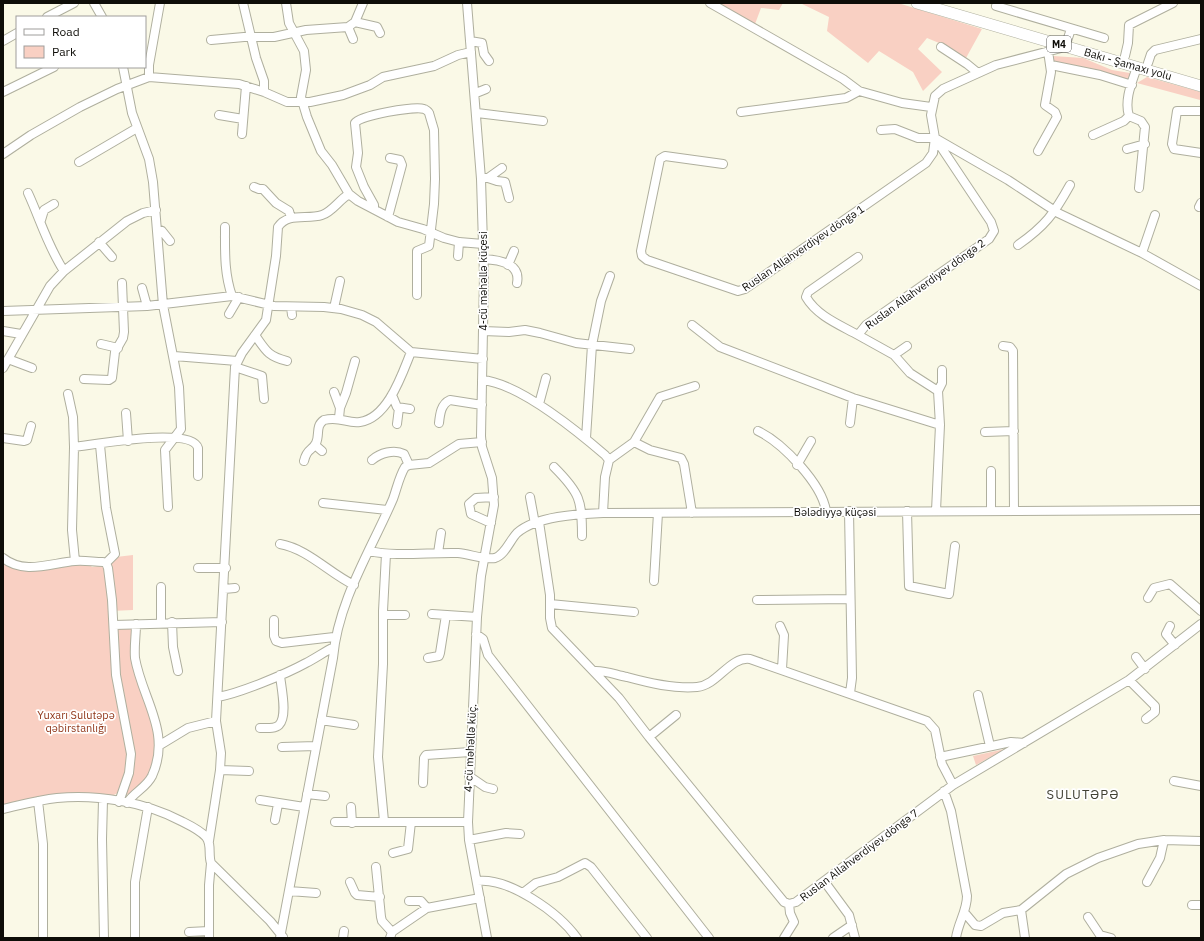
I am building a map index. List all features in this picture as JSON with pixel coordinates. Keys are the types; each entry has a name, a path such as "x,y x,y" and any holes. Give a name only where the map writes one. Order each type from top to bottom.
{"highway":[{"name":"Bakı - Şamaxı yolu","path":"917,3 1069,38 1137,67 1201,86"},
{"name":"Bakı - Şamaxı yolu","path":"941,3 1069,38 1201,78"}],"street":[{"path":"49,16 74,3"},
{"path":"94,3 101,16"},
{"path":"149,77 149,65 160,3"},
{"path":"243,3 250,36 264,81 264,92"},
{"path":"286,3 288,19 301,44 305,59 306,77 302,92 302,103 319,146 349,194 388,217 459,242 483,244"},
{"path":"353,39 351,25 363,3"},
{"name":"4-cü məhəllə küçesi","path":"468,3 471,52 485,178 483,244 482,442 492,478 494,497 491,523 484,558"},
{"path":"710,3 843,79 859,91 908,104 931,107 935,96 943,89 978,73 1017,59 1048,51 1069,38"},
{"path":"1125,56 1128,43 1129,25 1173,3"},
{"path":"996,6 1069,38 1104,38"},
{"path":"211,40 250,36 274,37 312,29 351,25 377,27 380,33"},
{"path":"3,41 16,34"},
{"path":"1148,63 1151,54 1155,50 1201,39"},
{"path":"470,41 482,43 484,54 489,61"},
{"path":"941,47 978,73"},
{"path":"1038,151 1057,117 1056,112 1045,105 1051,65 1048,51"},
{"path":"3,154 31,135 80,107 149,77 214,81 246,86 264,92 281,101 302,103 316,102 344,95 370,85 383,77 434,66 458,55 471,52"},
{"path":"1051,65 1100,75 1132,85"},
{"path":"1129,116 1127,104 1137,67"},
{"path":"3,92 52,68"},
{"path":"123,68 128,85 132,112 148,159 156,210 163,305 179,387 180,433 166,450 168,507"},
{"path":"242,134 246,86"},
{"path":"476,93 486,89"},
{"path":"741,112 846,98 859,91"},
{"name":"Ruslan Allahverdiyev döngə 2","path":"931,107 935,138 991,222 994,231 988,239 866,325 858,335 894,356 916,377 938,391"},
{"path":"374,210 374,205 364,187 356,167 358,153 355,123 361,118 392,112 425,109 429,112 434,130 435,196 429,246 417,251 417,295"},
{"path":"1201,111 1177,110 1172,144 1174,149 1201,153"},
{"path":"477,113 543,121"},
{"path":"219,115 243,119"},
{"path":"1093,135 1124,121 1129,116"},
{"path":"1129,116 1141,121 1145,127 1139,188"},
{"path":"79,162 137,128"},
{"path":"881,130 895,129 918,138 935,138 1008,180 1055,211 1142,253 1201,286"},
{"name":"Ruslan Allahverdiyev döngə 1","path":"723,164 665,156 660,159 641,251 642,256 647,260 738,291 745,290 926,163 933,153 935,138"},
{"path":"1127,150 1144,144"},
{"path":"388,217 402,165 400,160 390,158"},
{"path":"485,178 502,168"},
{"path":"485,178 505,182 509,198"},
{"path":"263,179 263,189"},
{"path":"1018,245 1040,229 1055,211 1070,185"},
{"path":"254,187 263,189 276,203 289,211 291,218"},
{"path":"28,193 41,220 49,243 64,271"},
{"path":"190,932 209,935 209,885 211,863 209,841 214,799 220,770 221,753 216,721 226,568 236,364 265,322 276,256 278,227 284,221 291,218 324,215 349,194"},
{"path":"41,220 44,210 54,204"},
{"path":"3,368 21,334 37,310 50,286 64,271 99,242 134,217 156,210"},
{"path":"1142,253 1155,215"},
{"path":"225,227 226,280 235,296 229,314"},
{"path":"157,229 162,231 170,241"},
{"path":"99,242 112,257"},
{"path":"458,256 459,242"},
{"path":"508,265 514,250"},
{"path":"858,257 808,292 806,297 817,310 826,317 858,335"},
{"path":"484,259 497,260 508,265 518,274 517,283"},
{"path":"586,438 592,345 601,301 610,276"},
{"path":"334,308 340,282"},
{"path":"84,379 109,380 112,378 114,355 124,332 122,283"},
{"path":"142,288 147,306"},
{"path":"3,311 163,305 235,296 292,311 334,308 370,318 386,328 405,349 411,352 482,359"},
{"path":"692,325 720,347 853,398 940,425"},
{"path":"483,331 509,332 525,330 540,332 576,343 630,350"},
{"path":"3,331 21,334"},
{"path":"255,336 267,353 272,357 287,361"},
{"path":"100,344 118,348"},
{"path":"894,356 907,346"},
{"path":"1002,346 1010,347 1013,351 1014,511"},
{"path":"304,460 308,450 315,445 320,423 324,420 339,418 351,422 366,421 377,413 392,395 411,352"},
{"path":"174,356 228,359 262,376 264,382 264,399"},
{"path":"8,359 32,368"},
{"path":"339,418 340,408 355,361"},
{"path":"936,511 940,425 938,391 942,383 942,370"},
{"path":"539,404 546,378"},
{"path":"482,380 495,382 539,404 586,438 609,460"},
{"path":"603,513 605,477 609,460 634,442 660,397 695,386"},
{"path":"334,392 340,408"},
{"path":"68,394 73,417 74,447 72,530 75,561"},
{"path":"392,395 397,407 399,408 397,424"},
{"path":"850,423 853,398"},
{"path":"439,423 442,410 446,402 450,400 482,405"},
{"path":"399,408 410,408"},
{"path":"126,413 128,441"},
{"path":"3,438 28,440 31,426"},
{"path":"758,431 774,439 819,490 826,512"},
{"path":"985,432 1014,431"},
{"path":"74,447 161,436 193,441 198,445 198,476"},
{"path":"797,465 811,441"},
{"path":"281,937 304,807 322,720 334,648 334,637 354,585 404,467 429,463 460,444 482,442"},
{"path":"634,442 650,450 681,458 684,464 692,513"},
{"path":"100,444 106,508 115,554 106,564"},
{"path":"315,445 322,451"},
{"path":"372,460 382,454 397,452 404,454 409,465"},
{"path":"554,467 576,492 582,514 582,536"},
{"path":"991,471 991,511"},
{"path":"491,523 470,514 468,504 476,498 494,497"},
{"name":"Ruslan Allahverdiyev döngə 7","path":"530,497 537,523 550,604 552,628 619,698 649,737 784,902 789,904 796,902 944,791 1129,680 1201,624"},
{"path":"323,503 387,510"},
{"name":"Bələdiyyə küçəsi","path":"484,558 497,557 517,534 537,523 582,514 1201,510"},
{"path":"907,511 909,586 949,594 955,546"},
{"path":"849,512 852,678 850,693"},
{"path":"654,581 658,513"},
{"path":"438,553 441,533"},
{"path":"280,544 291,546 299,550 341,579 354,585"},
{"path":"369,551 386,554 473,554 484,558"},
{"path":"384,821 378,757 383,664 383,615 386,554"},
{"path":"3,558 20,566 43,567 75,561 106,564"},
{"name":"4-cü məhəllə küç.","path":"484,558 477,617 468,822 469,840 487,938"},
{"path":"106,564 110,579 117,681 131,754 123,802"},
{"path":"198,568 226,568"},
{"path":"1148,598 1154,588 1170,584 1201,611"},
{"path":"161,587 161,622"},
{"path":"224,588 235,588"},
{"path":"757,600 850,599"},
{"path":"550,604 634,612"},
{"path":"432,614 477,617"},
{"path":"383,615 405,615"},
{"path":"428,658 439,656 446,615"},
{"path":"274,620 274,636 276,641 282,643 334,637"},
{"path":"172,622 173,646 178,671"},
{"path":"114,624 222,622"},
{"path":"123,802 141,790 152,775 160,744 153,712 135,657 136,624"},
{"path":"780,626 784,635 782,670"},
{"path":"1170,626 1166,634 1175,645"},
{"path":"476,634 483,639 488,656 709,938"},
{"path":"218,697 231,694 280,675 305,664 334,648"},
{"path":"1136,657 1145,668"},
{"path":"594,671 604,671 646,682 688,687 705,685 712,682 741,659 750,659 928,721 935,730 943,768 953,785"},
{"path":"260,728 275,727 280,724 283,718 284,710 280,675"},
{"path":"1129,680 1155,706 1155,712 1146,719"},
{"path":"978,695 990,746"},
{"path":"649,737 676,715"},
{"path":"322,720 354,725"},
{"path":"160,744 188,728 216,721"},
{"path":"940,758 990,746 1016,742 1024,743"},
{"path":"282,747 316,746"},
{"path":"423,783 424,758 426,755 470,752"},
{"path":"220,770 249,771"},
{"path":"469,776 484,787 493,789"},
{"path":"1174,781 1201,786"},
{"path":"944,791 952,810 967,902 957,928 956,938"},
{"path":"307,794 325,796"},
{"path":"3,809 59,798 123,802 148,807 191,826 202,833 209,841"},
{"path":"103,800 102,834 104,938"},
{"path":"260,800 304,807"},
{"path":"38,801 43,844 43,938"},
{"path":"275,820 278,804"},
{"path":"135,938 135,882 148,807"},
{"path":"351,807 352,823"},
{"path":"335,822 352,823 384,821 453,824 468,822"},
{"path":"393,853 408,849 411,822"},
{"path":"469,840 506,833 520,834"},
{"path":"964,912 979,927 1003,913 1021,910 1056,881 1075,869 1138,844 1164,840 1201,841"},
{"path":"1146,882 1160,858 1164,840"},
{"path":"211,863 237,887 281,937"},
{"path":"523,894 536,883 558,877 585,863 591,867 647,938"},
{"path":"376,867 382,921 391,935 427,908 480,898"},
{"path":"477,881 486,880 523,894 564,922 577,938"},
{"path":"824,881 846,908 855,938"},
{"path":"350,882 357,895 380,897"},
{"path":"289,892 316,894"},
{"path":"410,900 421,901 427,908"},
{"path":"784,938 794,922 790,914 789,904"},
{"path":"1192,905 1201,905"},
{"path":"1021,910 1025,938"},
{"path":"1088,917 1097,936 1111,938"},
{"path":"833,938 852,925"}],"green space":[{"path":"715,3 783,3 779,10 761,8 755,24"},
{"path":"800,3 898,3 982,29 966,58 944,45 927,38 918,49 942,72 923,91 913,72 879,51 868,63 827,31 829,17"},
{"path":"1053,56 1083,58 1112,70 1130,73 1129,79 1055,64"},
{"path":"1147,77 1201,92 1201,103 1200,100 1137,83"},
{"name":"Yuxarı Sulutəpə qəbirstanlığı","path":"133,555 133,610 111,611 111,629 132,629 156,747 150,774 142,786 131,795 118,793 107,798 3,806 3,562 90,565 92,567 111,564 116,557"},
{"path":"1005,749 976,765 973,756"}],"district":[{"name":"SULUTƏPƏ","path":"1083,794"}]}
